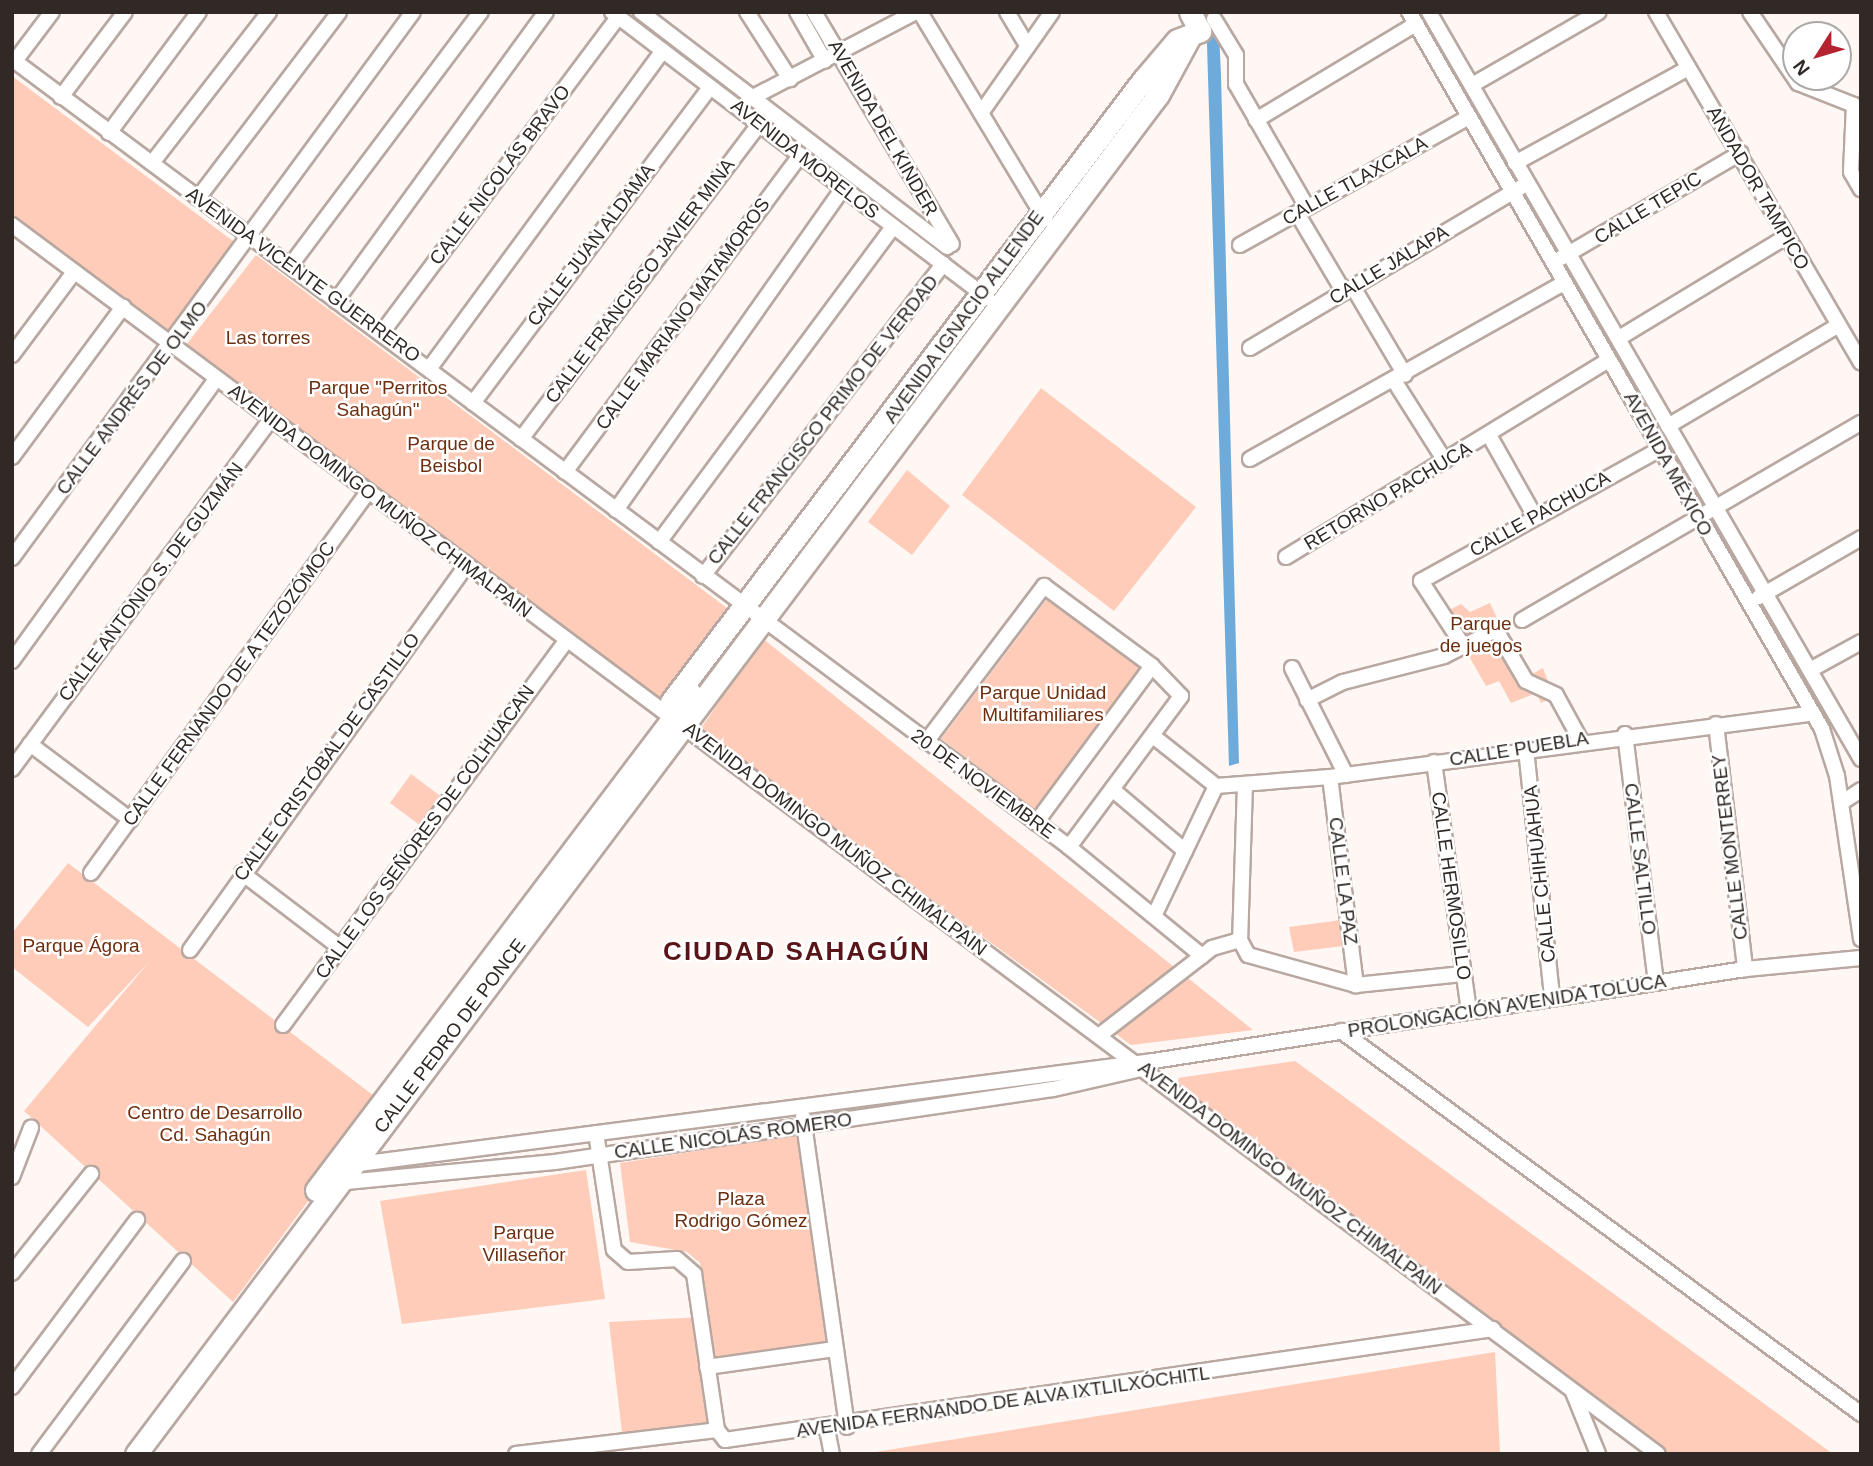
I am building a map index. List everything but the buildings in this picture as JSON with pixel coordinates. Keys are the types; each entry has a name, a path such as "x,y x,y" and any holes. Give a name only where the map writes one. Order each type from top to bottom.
{"street":[{"path":"14,60 52,12"},
{"path":"61,97 125,12"},
{"path":"109,133 199,12"},
{"path":"152,163 269,12"},
{"path":"198,198 339,12"},
{"name":"CALLE ANDRÉS DE OLMO","path":"12,558 252,237 413,12"},
{"path":"290,266 481,12"},
{"path":"336,301 546,12"},
{"name":"AVENIDA MORELOS","path":"641,12 949,246"},
{"path":"747,12 790,79"},
{"path":"797,12 825,61"},
{"name":"AVENIDA DEL KINDER","path":"814,12 949,246"},
{"path":"755,96 918,12 1046,220"},
{"path":"1007,12 1027,44"},
{"path":"981,113 1052,12"},
{"name":"AVENIDA MÉXICO","path":"1429,12 1861,759"},
{"path":"1472,85 1599,12"},
{"name":"ANDADOR TAMPICO","path":"1656,12 1686,69 1741,153 1786,237 1861,363"},
{"path":"1750,12 1798,83 1858,103 1851,172 1861,189"},
{"name":"AVENIDA MORELOS","path":"615,15 990,300"},
{"name":"CALLE NICOLÁS BRAVO","path":"381,334 615,15"},
{"path":"1256,120 1413,18"},
{"name":"AVENIDA MÉXICO","path":"1413,18 1828,743 1841,803 1861,939"},
{"path":"1203,22 1236,55 1233,79 1302,210 1445,461"},
{"name":"AVENIDA IGNACIO ALLENDE","path":"755,613 990,300 1143,80 1177,40 1203,22"},
{"path":"429,369 663,51"},
{"name":"AVENIDA VICENTE GUERRERO","path":"14,60 755,613"},
{"path":"1515,163 1686,69"},
{"name":"CALLE JUAN ALDAMA","path":"473,403 710,87"},
{"name":"CALLE TLAXCALA","path":"1240,245 1469,117"},
{"name":"CALLE FRANCISCO JAVIER MINA","path":"521,439 760,123"},
{"name":"CALLE TEPIC","path":"1553,261 1568,256 1741,153"},
{"name":"CALLE MARIANO MATAMOROS","path":"565,472 800,155"},
{"name":"CALLE JALAPA","path":"1250,348 1528,184"},
{"path":"616,510 843,188"},
{"name":"AVENIDA DOMINGO MUÑOZ CHIMALPAIN","path":"12,225 367,494 1143,1064 1658,1454"},
{"path":"659,542 893,227"},
{"path":"1619,338 1786,237"},
{"name":"CALLE FRANCISCO PRIMO DE VERDAD","path":"703,576 943,264"},
{"path":"12,355 74,272"},
{"path":"1250,459 1400,379 1565,282"},
{"path":"12,457 122,307"},
{"path":"1668,426 1837,326"},
{"name":"RETORNO PACHUCA","path":"1286,557 1609,360"},
{"path":"12,661 216,379"},
{"name":"CALLE ANTONIO S. DE GUZMÁN","path":"12,769 270,420"},
{"path":"1522,620 1699,520 1861,423"},
{"name":"RETORNO PACHUCA","path":"1489,435 1534,513"},
{"name":"CALLE PACHUCA","path":"1464,647 1421,581 1534,513 1660,449"},
{"name":"CALLE FERNANDO DE A TEZOZÓMOC","path":"91,873 367,494"},
{"path":"1746,603 1861,538"},
{"name":"CALLE CRISTÓBAL DE CASTILLO","path":"190,950 242,873 466,566"},
{"path":"926,742 1044,586 1152,666 1180,692 1153,736 1069,847"},
{"name":"CALLE PEDRO DE PONCE","path":"136,1454 337,1175 676,720 669,705 755,613"},
{"name":"20 DE NOVIEMBRE","path":"755,613 1069,847 1202,956"},
{"path":"1307,700 1464,647 1492,630 1526,681 1552,690 1580,739"},
{"name":"CALLE LOS SEÑORES DE COLHUACAN","path":"283,1025 568,640"},
{"path":"1810,670 1861,642"},
{"path":"1036,823 1152,666"},
{"path":"1292,668 1346,775"},
{"name":"CALLE PUEBLA","path":"1230,784 1330,777 1580,739 1813,713"},
{"name":"CALLE MONTERREY","path":"1716,724 1745,969"},
{"name":"CALLE SALTILLO","path":"1625,734 1656,983"},
{"path":"1153,736 1230,784"},
{"path":"30,744 131,820"},
{"name":"CALLE CHIHUAHUA","path":"1526,749 1552,998"},
{"name":"CALLE HERMOSILLO","path":"1434,762 1469,1010"},
{"name":"CALLE LA PAZ","path":"1330,777 1356,985"},
{"path":"1155,915 1185,851 1230,784"},
{"path":"1230,784 1234,943"},
{"path":"1112,789 1185,851"},
{"path":"1841,803 1861,790"},
{"path":"242,873 339,947"},
{"path":"1100,1035 1202,956 1234,943 1324,981 1356,985 1462,974"},
{"name":"PROLONGACIÓN AVENIDA TOLUCA","path":"1143,1064 1469,1010 1745,969 1861,958"},
{"path":"1341,1031 1861,1415"},
{"name":"CALLE NICOLÁS ROMERO","path":"337,1175 596,1133 1050,1073 1143,1064"},
{"name":"CALLE NICOLÁS ROMERO","path":"337,1175 600,1155 673,1145 1053,1089 1143,1064"},
{"path":"1050,1073 1053,1089"},
{"path":"802,1105 847,1427"},
{"path":"671,1123 673,1145"},
{"path":"12,1177 31,1128"},
{"path":"596,1133 614,1250 628,1262 669,1258 690,1268 717,1430"},
{"path":"12,1273 91,1174"},
{"name":"CALLE PEDRO DE PONCE","path":"121,1454 337,1175"},
{"path":"12,1387 137,1220"},
{"path":"39,1454 183,1261"},
{"name":"AVENIDA FERNANDO DE ALVA IXTLILXÓCHITL","path":"516,1454 717,1430 731,1441 847,1427 1493,1329"},
{"path":"707,1367 835,1349"},
{"path":"1573,1391 1598,1454"},
{"path":"827,1429 832,1454"}],"green space":[{"name":"Las torres","path":"12,76 237,244 164,338 12,223"},
{"name":"Las torres","path":"256,255 735,614 663,708 183,349"},
{"path":"1041,388 1196,507 1114,611 962,495"},
{"path":"907,470 950,506 912,555 868,522"},
{"name":"Parque Unidad Multifamiliares","path":"1049,596 1145,668 1038,812 941,739"},
{"name":"Parque de juegos","path":"1490,603 1525,678 1543,668 1554,697 1541,703 1536,693 1511,703 1499,681 1486,686 1444,613 1461,604 1470,612"},
{"path":"762,638 1253,1030 1131,1045 700,730"},
{"path":"411,774 447,801 425,829 390,803"},
{"name":"Centro de Desarrollo Cd. Sahagún","path":"68,863 382,1102 233,1302 24,1111 149,962 88,1027 12,967 12,933"},
{"path":"1341,920 1343,946 1294,952 1289,927"},
{"path":"1295,1061 1833,1454 1647,1454 1170,1086 1178,1078"},
{"name":"Plaza Rodrigo Gómez","path":"798,1135 826,1341 715,1358 700,1263 687,1252 630,1242 620,1163"},
{"name":"Parque Villaseñor","path":"586,1170 605,1299 402,1324 380,1201"},
{"path":"701,1317 717,1430 623,1441 609,1322"},
{"path":"1495,1352 1500,1454 863,1454"}],"water":[{"path":"1206,12 1218,12 1221,75 1239,763 1229,766"}],"district":[{"name":"CIUDAD SAHAGÚN","path":"797,952"}],"park label":[{"name":"Parque \"Perritos Sahagún\"","path":"378,399"},
{"name":"Parque de Beisbol","path":"451,455"},
{"name":"Parque Ágora","path":"81,946"}]}
